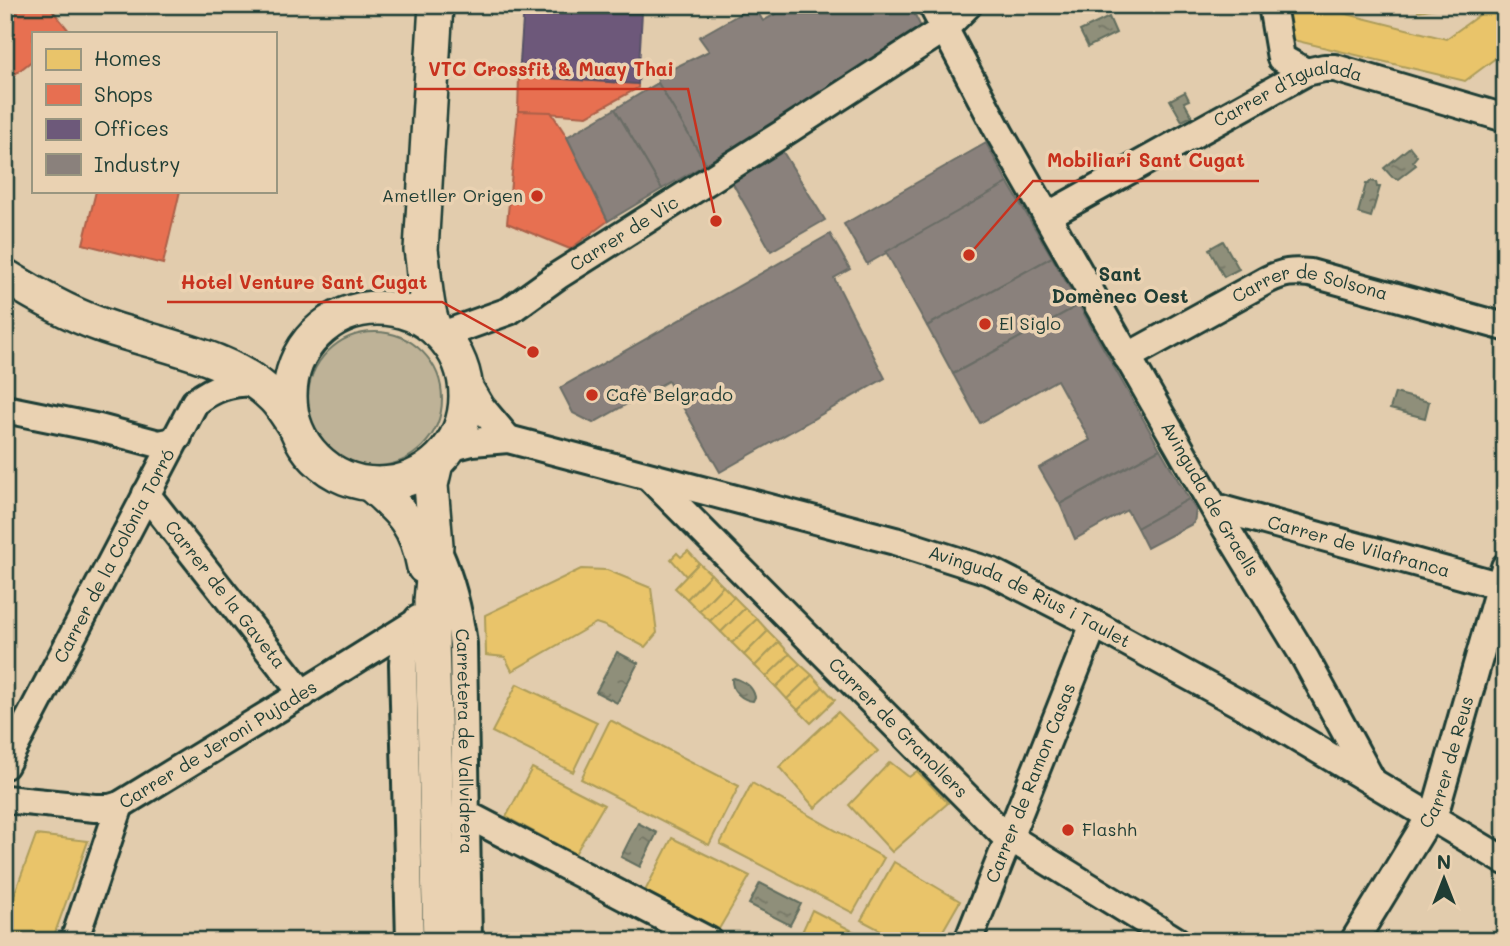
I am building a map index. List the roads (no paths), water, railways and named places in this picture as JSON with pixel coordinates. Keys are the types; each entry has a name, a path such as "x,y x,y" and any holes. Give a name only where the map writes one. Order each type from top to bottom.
{"main road":[{"path":"5,276 80,317 243,374 274,398 293,424 307,450 339,475 370,484 407,480 443,455 461,425 466,401 464,378 454,351 433,326 421,250 436,5"},
{"path":"368,308 394,295 421,250"},
{"path":"243,374 285,357 320,329 343,314 355,310 368,308 403,312 423,321 439,333"},
{"path":"293,424 291,381 310,339"},
{"name":"Carretera de Vallvidrera","path":"423,612 436,545 431,485 443,455"},
{"name":"Carretera de Vallvidrera","path":"370,484 408,521 421,549 440,941"}],"street":[{"name":"Avinguda de Graells","path":"932,5 1000,134 1214,507 1305,658 1372,780"},
{"name":"Carrer de Vic","path":"439,333 509,311 559,275 944,29 968,5"},
{"path":"1272,5 1281,58 1306,72"},
{"name":"Carrer d'Igualada","path":"1047,216 1306,72 1324,68 1335,68 1505,118"},
{"name":"Carrer de Solsona","path":"1128,357 1267,280 1293,271 1310,273 1505,327"},
{"name":"Carrer de la Colònia Torró","path":"5,765 195,402 243,374"},
{"path":"464,378 481,407 508,439"},
{"path":"5,409 99,428 159,444 178,437"},
{"name":"Avinguda de Rius i Taulet","path":"443,455 472,442 508,439 895,541 992,572 1094,624 1262,716 1505,861"},
{"name":"Carrer de Granollers","path":"649,477 1001,832 1177,941"},
{"name":"Carrer de la Gaveta","path":"146,494 303,694"},
{"name":"Carrer de Vilafranca","path":"1214,507 1503,580"},
{"name":"Carretera de Vallvidrera","path":"436,545 459,614 463,644 468,941"},
{"name":"Carrer de Reus","path":"1354,941 1437,805 1503,580"},
{"name":"Carretera de Vallvidrera","path":"410,941 403,664 404,650 423,612"},
{"name":"Carrer de Jeroni Pujades","path":"5,799 95,808 120,805 303,694 423,612"},
{"name":"Carrer de Ramon Casas","path":"968,941 1094,624"},
{"path":"74,941 120,805"},
{"path":"466,814 709,941"}],"water":[{"path":"1109,17 1116,33 1088,47 1080,31"},
{"path":"1185,92 1189,100 1184,102 1192,116 1182,121 1170,100"},
{"path":"1410,147 1417,156 1413,161 1416,165 1398,179 1392,177 1384,168"},
{"path":"1371,181 1380,187 1371,217 1358,213 1366,184"},
{"path":"1223,241 1239,269 1224,277 1209,249"},
{"path":"1395,393 1429,402 1425,418 1390,409"},
{"path":"617,652 638,663 617,703 596,692"},
{"path":"734,678 750,687 755,697 753,701 741,697 735,691 732,683"},
{"path":"638,823 657,833 640,867 621,857"},
{"path":"760,883 801,904 790,925 749,904"}],"place":[{"name":"Ametller Origen","path":"537,196"},
{"name":"VTC Crossfit & Muay Thai","path":"716,221"},
{"name":"Mobiliari Sant Cugat","path":"969,255"},
{"name":"El Siglo","path":"985,324"},
{"name":"Hotel Venture Sant Cugat","path":"533,352"},
{"name":"Cafè Belgrado","path":"592,395"},
{"name":"Flashh","path":"1068,830"}],"district":[{"name":"Sant Domènec Oest","path":"1120,285"}]}
